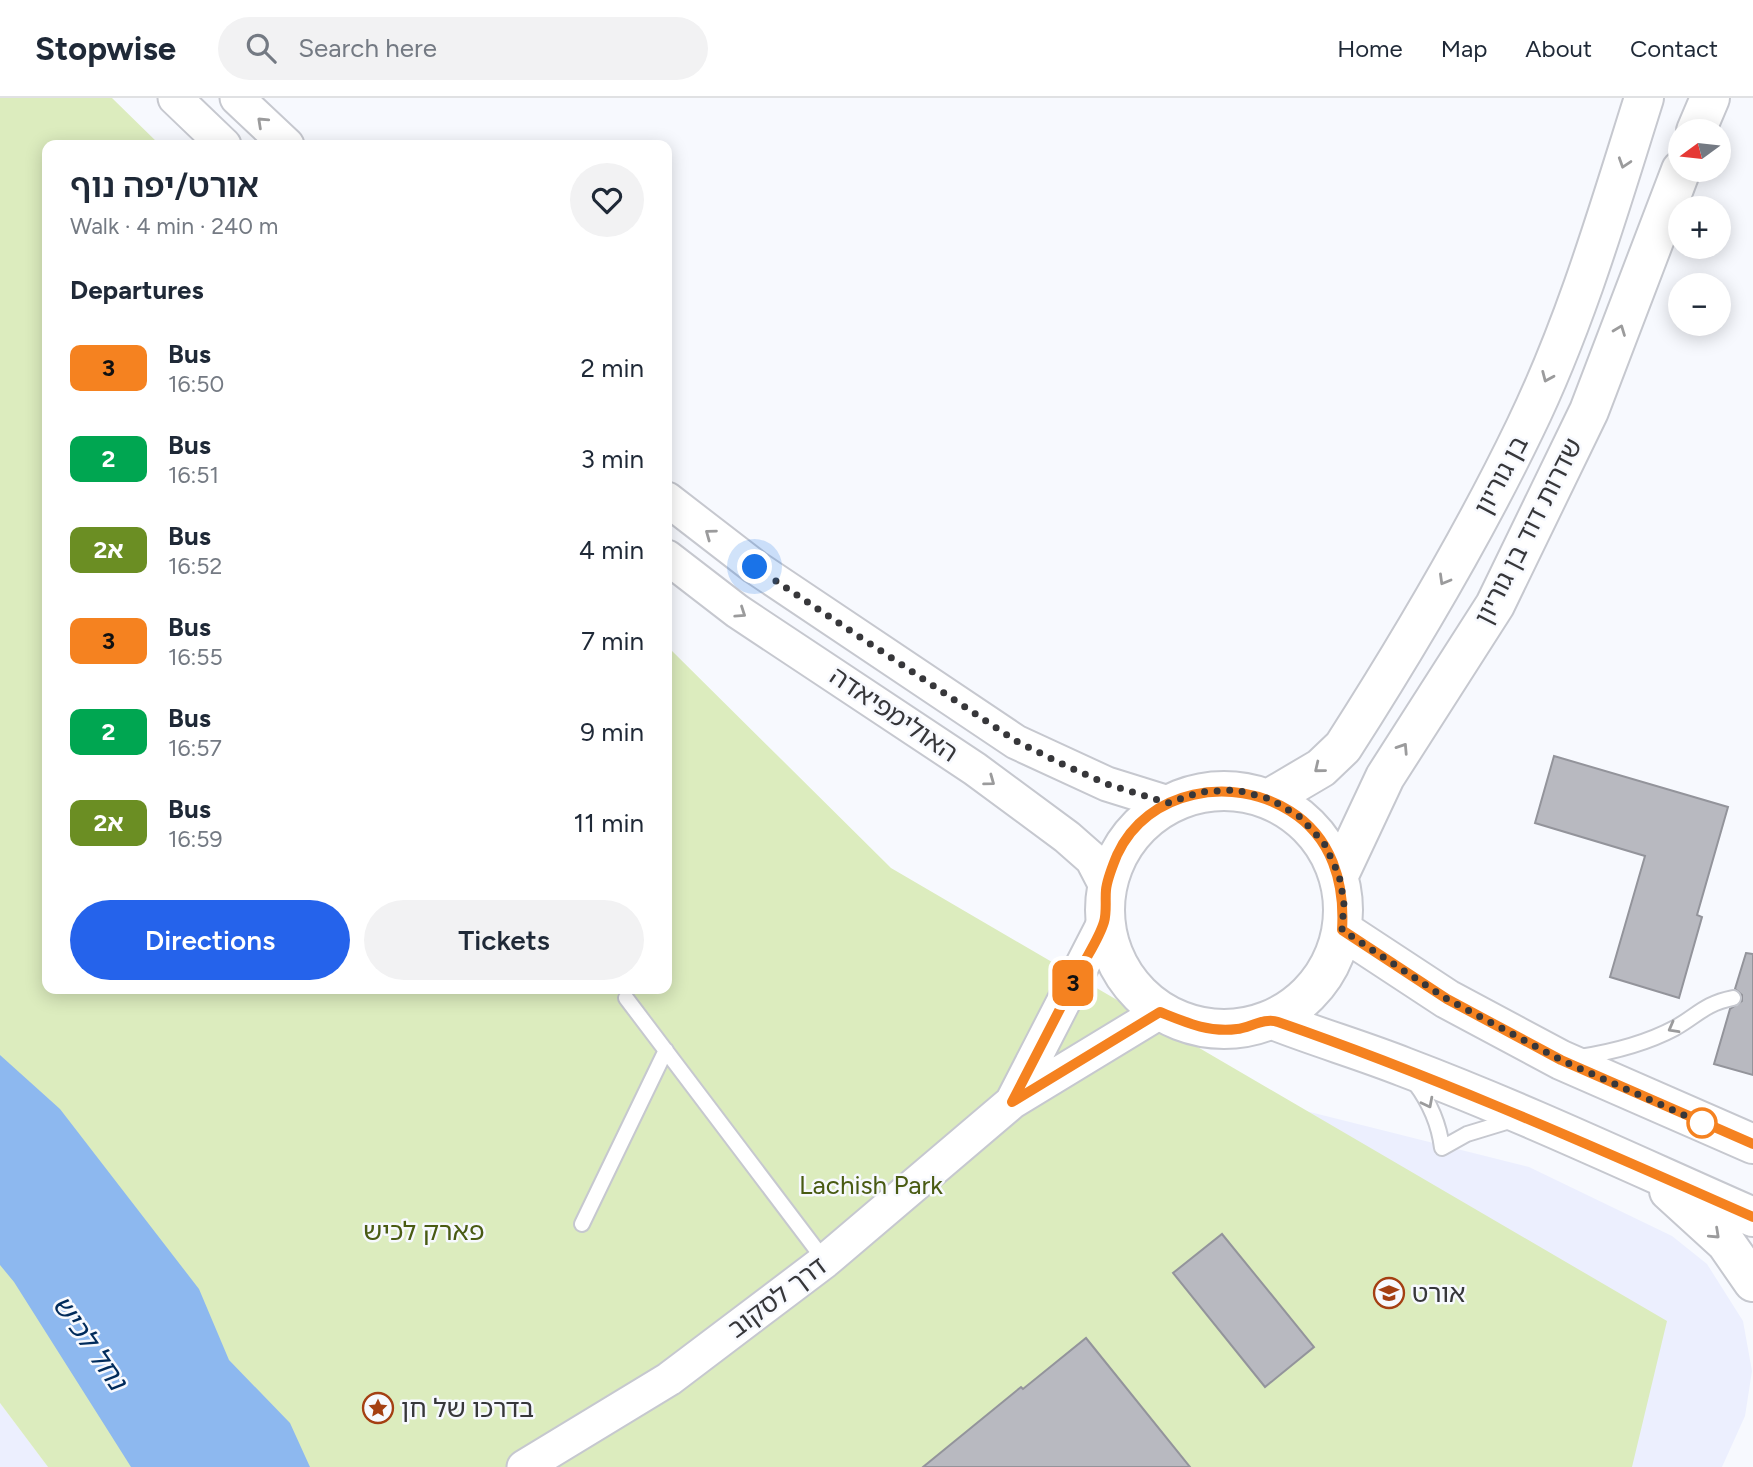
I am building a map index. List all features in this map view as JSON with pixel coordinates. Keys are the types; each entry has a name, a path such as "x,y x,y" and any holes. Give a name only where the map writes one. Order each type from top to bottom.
{"main road":[{"name":"בן גוריון","path":"1270,799 1321,768 1343,747 1460,553 1526,427 1573,315 1644,98"},
{"path":"1701,119 1710,98"},
{"name":"שדרות דוד בן גוריון","path":"1339,875 1385,777 1501,593 1589,411 1676,182"},
{"path":"1236,790 1270,799 1308,825 1324,843 1339,875 1344,902 1342,930 1330,967 1306,998 1273,1020 1236,1030 1196,1027 1160,1012 1133,988 1114,957 1105,904 1118,853 1139,824 1168,803 1201,792 1236,790"},
{"path":"1342,930 1447,999 1561,1060 1753,1144"},
{"path":"1273,1020 1346,1049 1401,1065 1527,1116 1753,1217"},
{"path":"1647,1171 1726,1244 1753,1282"}],"street":[{"path":"175,98 218,140"},
{"path":"237,98 282,140"},
{"name":"האולימפיאדה","path":"672,503 755,567 1016,741 1107,784 1168,803"},
{"name":"האולימפיאדה","path":"672,561 737,611 975,769 1067,837 1092,859 1105,904"},
{"name":"דרך לסקוב","path":"1012,1102 1105,904"},
{"name":"דרך לסקוב","path":"527,1465 669,1379 825,1261 1012,1102 1160,1012"}],"lane":[{"path":"626,998 825,1261"},
{"path":"1561,1060 1631,1046 1676,1027 1710,1003 1733,998"},
{"path":"582,1224 666,1050"},
{"path":"1401,1065 1428,1100 1440,1130 1443,1147 1466,1134 1527,1116"}],"shaded area":[{"name":"אורט","path":"1274,1103 1529,1167 1672,1236 1707,1264 1743,1321 1752,1371 1745,1416 1722,1467 832,1467"},
{"path":"0,1403 48,1467 0,1467"}],"green space":[{"name":"Lachish Park","path":"0,98 112,98 155,140 42,140 42,994 672,994 672,651 891,868 1667,1321 1632,1467 48,1467 0,1403"}],"water":[{"name":"נחל לכיש","path":"0,1055 60,1109 199,1289 229,1360 290,1423 310,1467 131,1467 14,1282 0,1265"}],"building":[{"path":"1554,756 1728,807 1697,915 1702,917 1679,998 1610,977 1645,856 1535,823"},
{"path":"1746,953 1753,954 1753,1075 1714,1064 1730,1009 1742,1001 1742,995 1735,989"},
{"path":"1222,1234 1314,1347 1265,1387 1173,1273"},
{"path":"1086,1338 1190,1467 923,1467 1021,1387 1023,1389"}],"bus line":[{"name":"3","path":"1753,1144 1667,1109 1561,1060 1447,999 1342,930 1344,902 1339,875 1324,843 1300,817 1270,799 1236,790 1201,792 1168,803 1139,824 1118,853 1107,886 1104,921 1012,1102 1160,1012 1196,1027 1236,1030 1273,1020 1346,1049 1401,1065 1527,1116 1753,1217"}],"place":[{"name":"אורט","path":"1389,1293"},
{"name":"בדרכו של חן","path":"378,1408"}],"route":[{"path":"755,567 1016,741 1062,764 1107,784 1168,803 1201,792 1236,790 1270,799 1300,817 1324,843 1339,875 1344,902 1342,930 1447,999 1561,1060 1702,1123"}],"park label":[{"name":"פארק לכיש","path":"424,1231"}]}
